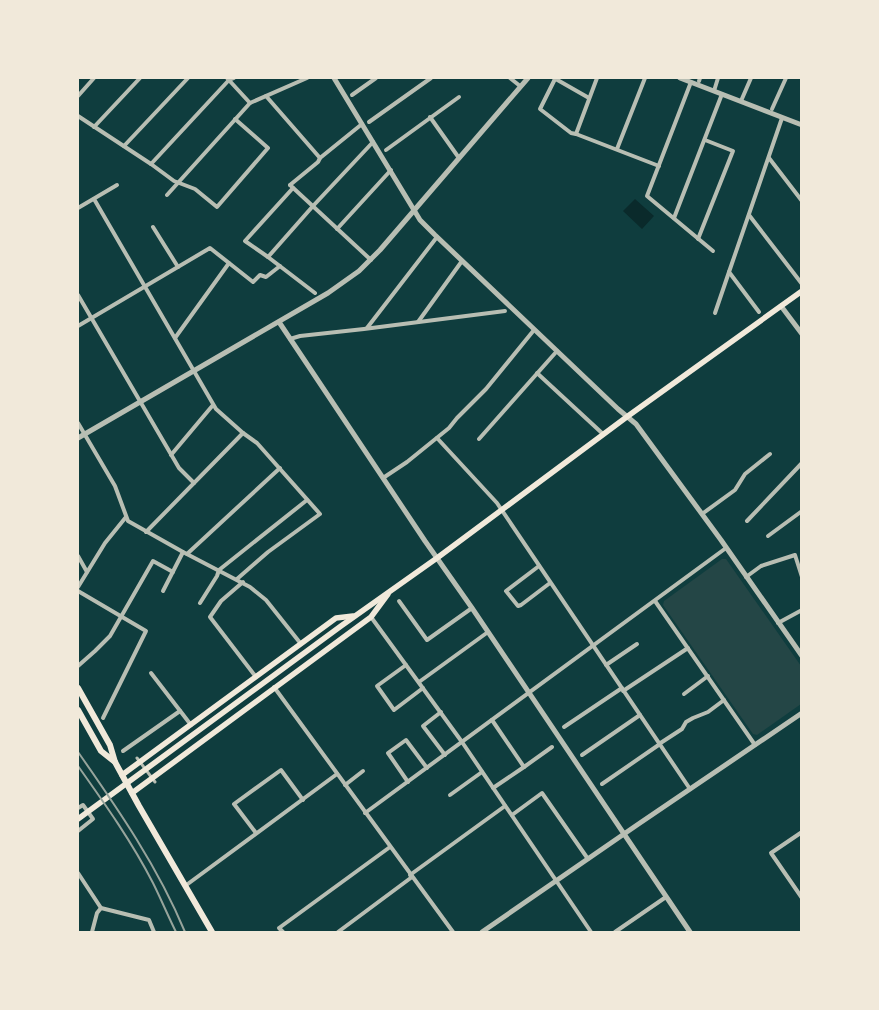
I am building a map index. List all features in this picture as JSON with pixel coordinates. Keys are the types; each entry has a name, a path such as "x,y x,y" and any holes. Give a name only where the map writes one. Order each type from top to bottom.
{"highway":[{"path":"78,688 110,745 115,762 122,775 212,932"},
{"path":"78,710 101,751 115,762"}],"main road":[{"path":"78,819 437,558 603,434 802,291"},
{"path":"132,793 371,617 393,589"},
{"path":"122,775 336,618 355,616"}],"street":[{"path":"78,96 94,78"},
{"path":"94,127 140,78"},
{"path":"124,146 188,78"},
{"path":"150,164 228,79 234,78"},
{"path":"167,195 250,103 307,78"},
{"path":"334,78 420,220 556,351 636,424 802,656"},
{"path":"352,95 376,78"},
{"path":"369,122 431,78"},
{"path":"510,78 520,86"},
{"path":"78,438 338,287 359,271 415,210 528,78"},
{"path":"589,98 555,78 540,109 571,133 659,166"},
{"path":"576,134 597,78"},
{"path":"617,149 645,78"},
{"path":"680,78 802,125"},
{"path":"714,91 718,78"},
{"path":"741,101 751,78"},
{"path":"772,109 786,78"},
{"path":"228,79 250,103"},
{"path":"691,82 647,196 712,251"},
{"path":"674,218 722,94"},
{"path":"266,96 320,158"},
{"path":"386,150 459,97"},
{"path":"78,116 177,182 195,189 217,207 268,148 235,119"},
{"path":"430,118 459,158"},
{"path":"715,313 782,118"},
{"path":"315,292 245,241 291,186 320,158 362,124"},
{"path":"698,239 733,151 705,140"},
{"path":"268,257 373,142"},
{"path":"769,158 802,201"},
{"path":"337,229 391,170"},
{"path":"78,208 117,185"},
{"path":"291,186 371,260"},
{"path":"94,199 213,405 243,433 257,443 323,518"},
{"path":"749,215 802,284"},
{"path":"153,227 178,267"},
{"path":"367,328 436,237"},
{"path":"78,326 210,248 253,282 260,275 266,277 280,266"},
{"path":"418,322 462,262"},
{"path":"174,338 228,263"},
{"path":"729,272 759,312"},
{"path":"78,295 179,468 194,483"},
{"path":"781,306 802,334"},
{"path":"290,338 505,311"},
{"path":"279,322 690,932"},
{"path":"384,478 449,428 486,389 534,330"},
{"path":"479,439 556,351"},
{"path":"537,373 603,434"},
{"path":"171,455 213,405"},
{"path":"78,423 116,486 128,521 185,553 243,582 266,600 301,644"},
{"path":"146,532 243,433"},
{"path":"437,438 497,503 690,789"},
{"path":"702,514 735,490 744,474 770,454"},
{"path":"747,521 802,463"},
{"path":"163,592 185,553 280,468"},
{"path":"200,603 219,570 307,500"},
{"path":"768,536 802,512"},
{"path":"237,579 268,552 320,514"},
{"path":"78,587 105,543 126,517"},
{"path":"365,813 726,548"},
{"path":"746,576 761,566 802,554"},
{"path":"78,556 87,572"},
{"path":"795,556 802,577"},
{"path":"78,666 110,636 153,561 173,572"},
{"path":"539,566 506,591 518,606 521,606 550,584"},
{"path":"243,582 220,601 210,617 256,677"},
{"path":"78,591 146,631 104,718"},
{"path":"399,601 427,640 472,608"},
{"path":"655,601 755,745"},
{"path":"778,623 802,610"},
{"path":"371,617 462,742 591,932"},
{"path":"418,682 488,632"},
{"path":"606,665 637,644"},
{"path":"564,727 688,648"},
{"path":"406,665 377,686 394,710 423,688"},
{"path":"151,673 191,725"},
{"path":"684,694 708,676"},
{"path":"274,687 453,932"},
{"path":"602,784 682,729 686,722 708,712 724,700"},
{"path":"123,751 180,711"},
{"path":"440,712 423,726 445,755"},
{"path":"482,932 802,713"},
{"path":"582,755 640,715"},
{"path":"492,720 524,767"},
{"path":"408,782 388,753 400,744 406,740 427,768"},
{"path":"493,788 552,747"},
{"path":"137,758 155,782"},
{"path":"256,834 234,804 281,770 303,800"},
{"path":"345,785 363,771"},
{"path":"450,795 482,772"},
{"path":"185,886 337,774"},
{"path":"512,815 542,793 588,859"},
{"path":"78,808 83,805 93,819 78,831"},
{"path":"338,932 505,806"},
{"path":"802,832 770,853 802,898"},
{"path":"283,932 279,928 390,846"},
{"path":"78,873 101,908 148,920 154,932"},
{"path":"614,932 666,897"},
{"path":"92,932 97,913 101,908"}],"shaded area":[{"path":"635,199 654,216 642,229 623,211"},
{"path":"722,559 726,559 801,666 801,704 757,735 753,734 663,605 664,601"}],"railway":[{"path":"78,752 150,862 163,884 185,932"},
{"path":"78,766 136,853 153,883 176,932"}]}
